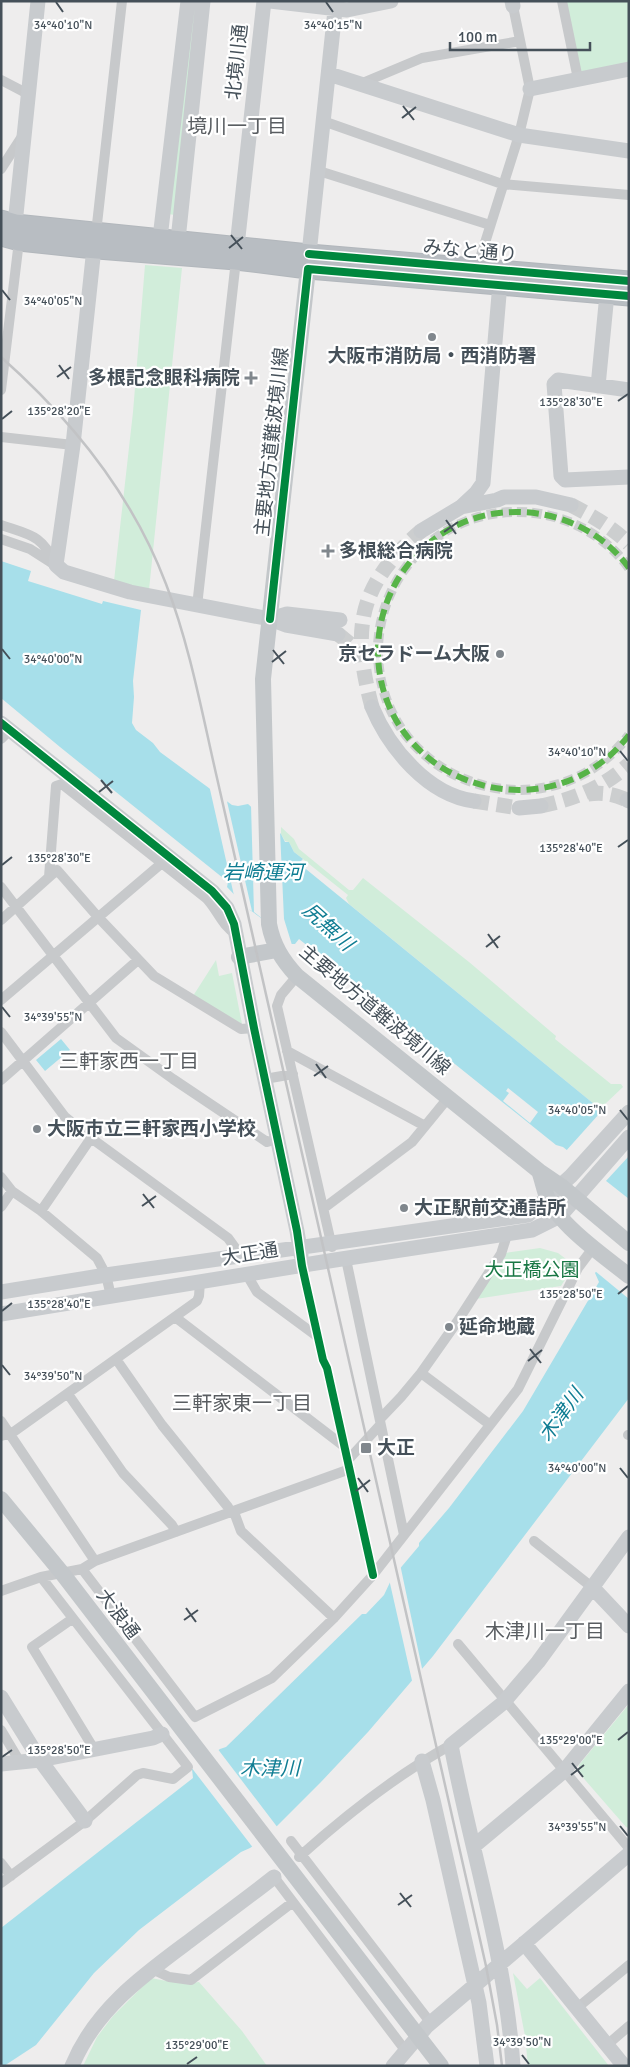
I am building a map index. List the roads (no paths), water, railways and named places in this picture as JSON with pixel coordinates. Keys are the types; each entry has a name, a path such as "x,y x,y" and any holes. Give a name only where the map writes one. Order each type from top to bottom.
{"highway":[{"name":"みなと通り","path":"9,230 629,296"},
{"name":"みなと通り","path":"95,240 169,239 236,253"},
{"name":"みなと通り","path":"309,261 477,268 629,281"}],"main road":[{"name":"主要地方道難波境川線","path":"309,261 263,679 270,924 277,950 297,976 625,1240"},
{"path":"239,957 277,950"},
{"path":"539,1171 548,1198 560,1216 599,1252 629,1276"},
{"name":"大浪通","path":"1,1499 62,1573 417,2036"},
{"path":"417,2036 441,2066"}],"street":[{"path":"1,390 9,230 24,134 38,1"},
{"path":"56,565 73,445 122,1"},
{"path":"169,239 188,1"},
{"path":"169,239 203,1"},
{"name":"北境川通","path":"236,253 264,1"},
{"path":"270,1 336,5 347,10 391,1"},
{"path":"562,1 578,79"},
{"path":"477,268 519,135 530,89 513,4"},
{"path":"309,261 336,5"},
{"path":"360,84 422,58 520,41"},
{"path":"530,89 629,69"},
{"path":"329,74 519,135 629,151"},
{"path":"1,80 28,94"},
{"path":"324,121 502,184 629,195"},
{"path":"1,169 24,134"},
{"path":"319,171 490,225"},
{"path":"197,606 236,253"},
{"path":"421,531 461,507 476,493 482,483 500,283"},
{"path":"598,386 607,294"},
{"path":"629,390 558,380 554,384 561,476 565,480 629,477"},
{"path":"1,437 73,445"},
{"path":"482,483 504,497"},
{"path":"461,507 504,497 536,497 570,505"},
{"path":"1,525 29,534 41,541 50,552 56,565"},
{"path":"1,539 30,549 64,572 101,584 197,606 270,619 287,614 339,627"},
{"path":"372,707 386,737 410,764 443,790 474,801"},
{"path":"4,731 212,891 227,908 232,918 300,1247 302,1266 345,1446 373,1575"},
{"path":"49,877 56,786 62,784 206,898 219,914 226,929 236,934"},
{"path":"519,808 541,806"},
{"path":"1,1000 162,863"},
{"path":"1,920 57,870 98,918 154,976 241,1029 254,1028"},
{"path":"1,887 116,1038 267,1142 277,1139"},
{"path":"1,1080 138,960"},
{"path":"297,976 281,995 277,1006 331,1243 341,1259 380,1422 404,1535"},
{"path":"1,1032 66,1117 91,1138 228,1238 241,1256"},
{"path":"287,1051 425,1126"},
{"path":"265,1079 293,1074"},
{"path":"324,1208 412,1142 448,1098"},
{"name":"大正通","path":"1,1292 528,1214 560,1186 629,1112"},
{"path":"41,1211 91,1138"},
{"path":"560,1216 629,1138"},
{"path":"1,1177 12,1191 41,1211 97,1258 106,1275 111,1296"},
{"path":"1,1207 12,1191"},
{"name":"大正通","path":"1,1314 341,1259 507,1235 532,1230 560,1216"},
{"path":"1,1591 41,1578 82,1569 96,1561 232,1512 349,1465 380,1422 421,1373 501,1254 507,1235"},
{"path":"82,1569 193,1718 272,1678 334,1618 373,1575 518,1389 578,1268 599,1252"},
{"path":"247,1275 257,1292 318,1337"},
{"path":"6,1435 68,1394 197,1301 200,1282"},
{"path":"175,1317 345,1446"},
{"path":"116,1359 162,1425 232,1512 241,1531 334,1618"},
{"path":"421,1373 490,1424"},
{"path":"68,1394 123,1473 172,1525 176,1532"},
{"path":"1,1421 6,1435 96,1561"},
{"path":"300,1856 355,1809 422,1761 451,1745 505,1700 538,1662 629,1537"},
{"path":"534,1541 593,1588 629,1626"},
{"path":"1,1883 85,1821 137,1775 142,1773 173,1779 188,1767 164,1733 41,1578"},
{"path":"72,1619 32,1647 94,1749"},
{"path":"458,1644 629,1848"},
{"path":"474,1846 564,1771 629,1691"},
{"path":"1,1697 40,1760 85,1821"},
{"path":"1,1730 20,1762"},
{"path":"1,1764 40,1760 153,1738 164,1733"},
{"path":"451,1745 499,1964 511,2040 513,2066"},
{"path":"422,1761 433,1800 474,1985 484,2036 487,2066"},
{"path":"291,1841 300,1856 430,2022"},
{"path":"392,2066 430,2022 629,1854"},
{"path":"1,1862 11,1876"},
{"path":"72,2066 92,2029 117,1999 152,1969 275,1876 405,2050"},
{"path":"152,1969 169,1977 191,1980 293,1902"},
{"path":"524,1942 624,2066"},
{"path":"577,2008 629,1965"},
{"path":"607,2045 629,2026"}],"water":[{"name":"岩崎運河","path":"1,561 31,571 28,581 102,604 103,601 141,610 133,681 132,723 136,730 153,743 160,752 232,805 248,804 281,834 285,842 289,842 294,852 303,859 300,862 301,865 594,1104 629,1110 629,1199 563,1147 556,1145 299,939 295,944 291,944 288,937 247,908 227,887 228,882 1,698"},
{"path":"61,1039 70,1050 45,1071 36,1060"},
{"name":"木津川","path":"629,1230 629,1398 433,1656 368,1732 321,1782 265,1838 241,1852 139,1930 94,1973 36,2045 4,2066 1,2066 1,1928 193,1778 192,1769 220,1749 226,1747 362,1614 366,1614 384,1595 392,1578 449,1508 523,1411 599,1282 595,1273"}],"tunnel":[{"path":"571,505 609,527 629,544"},
{"path":"629,568 603,541 588,531 554,517 518,512 486,515 473,519 448,530 436,538 407,566 395,584 386,604 380,625 378,647 385,694 404,733 434,762 471,782 512,790 554,785 594,767 629,735"},
{"path":"372,707 365,679 362,654 362,631 365,610 372,590 384,570 421,531"},
{"path":"338,634 350,644 361,660"},
{"path":"541,806 565,800 588,791 609,780 629,764"},
{"path":"588,794 608,794 627,800"},
{"path":"474,801 519,808"}],"railway":[{"path":"1,357 52,406 97,460 118,489 152,551 166,584 182,631 201,704 486,1966 497,2025 502,2066"}],"place":[{"name":"大阪市消防局・西消防署","path":"432,337"},
{"name":"多根記念眼科病院","path":"251,378"},
{"name":"多根総合病院","path":"328,551"},
{"name":"京セラドーム大阪","path":"500,654"},
{"name":"大阪市立三軒家西小学校","path":"37,1129"},
{"name":"大正駅前交通詰所","path":"404,1208"},
{"name":"延命地蔵","path":"449,1327"},
{"name":"大正","path":"366,1448"}],"district":[{"name":"境川一丁目","path":"237,126"},
{"name":"三軒家西一丁目","path":"129,1061"},
{"name":"三軒家東一丁目","path":"242,1403"},
{"name":"木津川一丁目","path":"545,1631"}],"water label":[{"name":"尻無川","path":"328,927"}],"park label":[{"name":"大正橋公園","path":"532,1270"}]}
